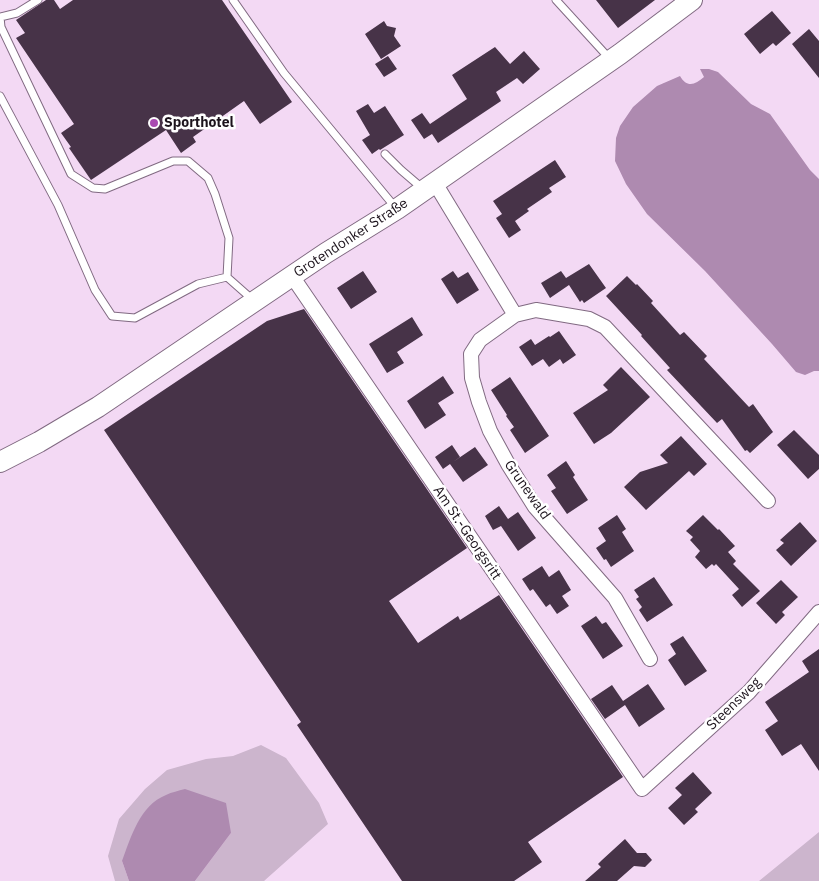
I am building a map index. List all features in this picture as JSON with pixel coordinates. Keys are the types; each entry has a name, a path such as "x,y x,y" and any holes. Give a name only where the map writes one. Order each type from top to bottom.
{"main road":[{"name":"Grotendonker Straße","path":"0,462 39,442 98,407 292,276 430,187 611,60 692,0"}],"street":[{"path":"430,187 516,315"},
{"name":"Am St.-Georgsritt","path":"292,276 642,789"},
{"name":"Grunewald","path":"650,659 615,598 535,506 508,464 490,431 478,402 472,378 471,354 480,340 516,315 536,310 589,319 604,327 768,501"},
{"name":"Steensweg","path":"642,789 749,692 819,612"}],"lane":[{"path":"38,0 17,13 0,17 1,27 71,174 93,188 105,189 173,161 188,161 208,178 216,194 229,238 227,277"},
{"path":"233,0 284,72 397,209"},
{"path":"556,0 611,60"},
{"path":"0,96 58,205 95,290 112,316 135,318 198,284 227,277"},
{"path":"386,154 401,170 430,187"},
{"path":"227,277 255,302"}],"shaded area":[{"path":"700,69 718,72 751,104 770,114 810,170 819,179 819,371 805,375 796,372 705,271 647,214 626,184 615,161 616,138 620,126 633,107 657,86 680,76 688,84 697,82 704,77"},
{"path":"261,745 286,758 319,803 328,824 264,881 195,881 231,833 122,861 129,881 115,881 108,856 119,819 145,789 167,770 206,759 233,756"},
{"path":"185,789 226,803 231,833 195,881 129,881 122,861 143,814 157,800"},
{"path":"819,832 819,881 759,881"}],"building":[{"path":"46,0 54,0 60,9 73,0 222,0 292,102 260,124 244,101 193,137 196,142 181,153 166,130 91,180 61,133 74,124 16,38 25,33 16,20"},
{"path":"596,0 655,0 618,28"},
{"path":"772,11 791,33 776,46 773,43 760,54 744,34"},
{"path":"384,21 387,26 396,28 394,36 401,46 381,59 365,34"},
{"path":"809,29 819,41 819,78 792,44"},
{"path":"495,47 510,64 524,51 540,69 523,84 517,78 496,92 501,101 438,143 432,134 424,139 411,120 422,113 430,124 467,99 452,75"},
{"path":"388,56 397,69 384,77 375,64"},
{"path":"368,104 374,113 385,106 404,135 372,154 362,140 370,135 356,111"},
{"path":"555,160 566,177 549,188 552,192 527,209 529,211 515,221 521,230 509,238 496,218 502,214 493,201"},
{"path":"589,264 606,288 584,303 582,300 580,302 569,285 550,298 541,283 561,271 566,278"},
{"path":"363,271 377,292 351,309 337,288"},
{"path":"453,271 458,278 468,272 479,290 457,304 441,279"},
{"path":"627,276 653,301 651,303 680,335 684,332 707,356 704,359 749,407 753,404 773,432 750,453 747,450 745,451 722,419 717,423 667,370 670,368 606,296"},
{"path":"304,309 467,548 389,601 418,643 458,616 460,620 499,595 623,777 528,842 542,862 514,881 402,881 297,725 301,722 104,430 267,321"},
{"path":"412,317 423,335 397,352 404,363 387,373 369,344"},
{"path":"559,331 576,355 563,364 560,359 549,367 543,359 532,366 519,347 531,339 535,345"},
{"path":"621,367 650,397 611,433 594,444 573,413 608,390 603,385"},
{"path":"443,376 454,393 438,403 446,415 425,429 407,401"},
{"path":"510,377 549,436 525,453 510,430 514,427 491,390"},
{"path":"794,430 819,455 819,469 808,479 777,445"},
{"path":"681,436 707,464 694,476 689,471 646,510 624,487 640,472 668,463 660,455"},
{"path":"452,445 460,457 453,462 475,447 488,465 463,482 450,464 443,469 435,457"},
{"path":"566,461 575,475 573,477 588,500 567,514 551,491 556,488 547,475"},
{"path":"499,506 508,519 518,512 536,538 518,551 501,526 493,530 485,516"},
{"path":"617,515 626,529 622,532 634,551 611,567 596,548 606,541 598,528"},
{"path":"703,515 735,546 728,552 736,561 733,564 760,591 742,607 732,595 739,589 716,564 714,566 712,564 706,569 695,557 700,551 690,540 693,537 686,531"},
{"path":"800,522 817,541 791,566 776,550 784,543 780,540"},
{"path":"542,566 549,577 559,570 571,590 562,596 569,606 557,614 550,604 546,607 533,589 530,591 522,579"},
{"path":"654,577 673,605 647,622 639,610 642,607 636,599 639,597 634,590"},
{"path":"781,580 798,597 782,612 785,615 776,624 756,603"},
{"path":"596,616 602,624 606,622 623,646 603,659 581,626"},
{"path":"683,636 707,671 685,686 668,660 676,654 670,644"},
{"path":"819,649 819,771 801,744 782,756 765,730 778,721 765,702 809,672 802,661"},
{"path":"648,684 665,709 639,727 625,705 605,719 591,699 612,685 623,701"},
{"path":"693,772 712,793 695,809 698,812 684,825 668,808 682,795 675,788"},
{"path":"625,839 637,853 646,853 652,860 645,867 634,866 617,881 585,881 601,867 598,864"}],"place":[{"name":"Sporthotel","path":"154,123"}]}
